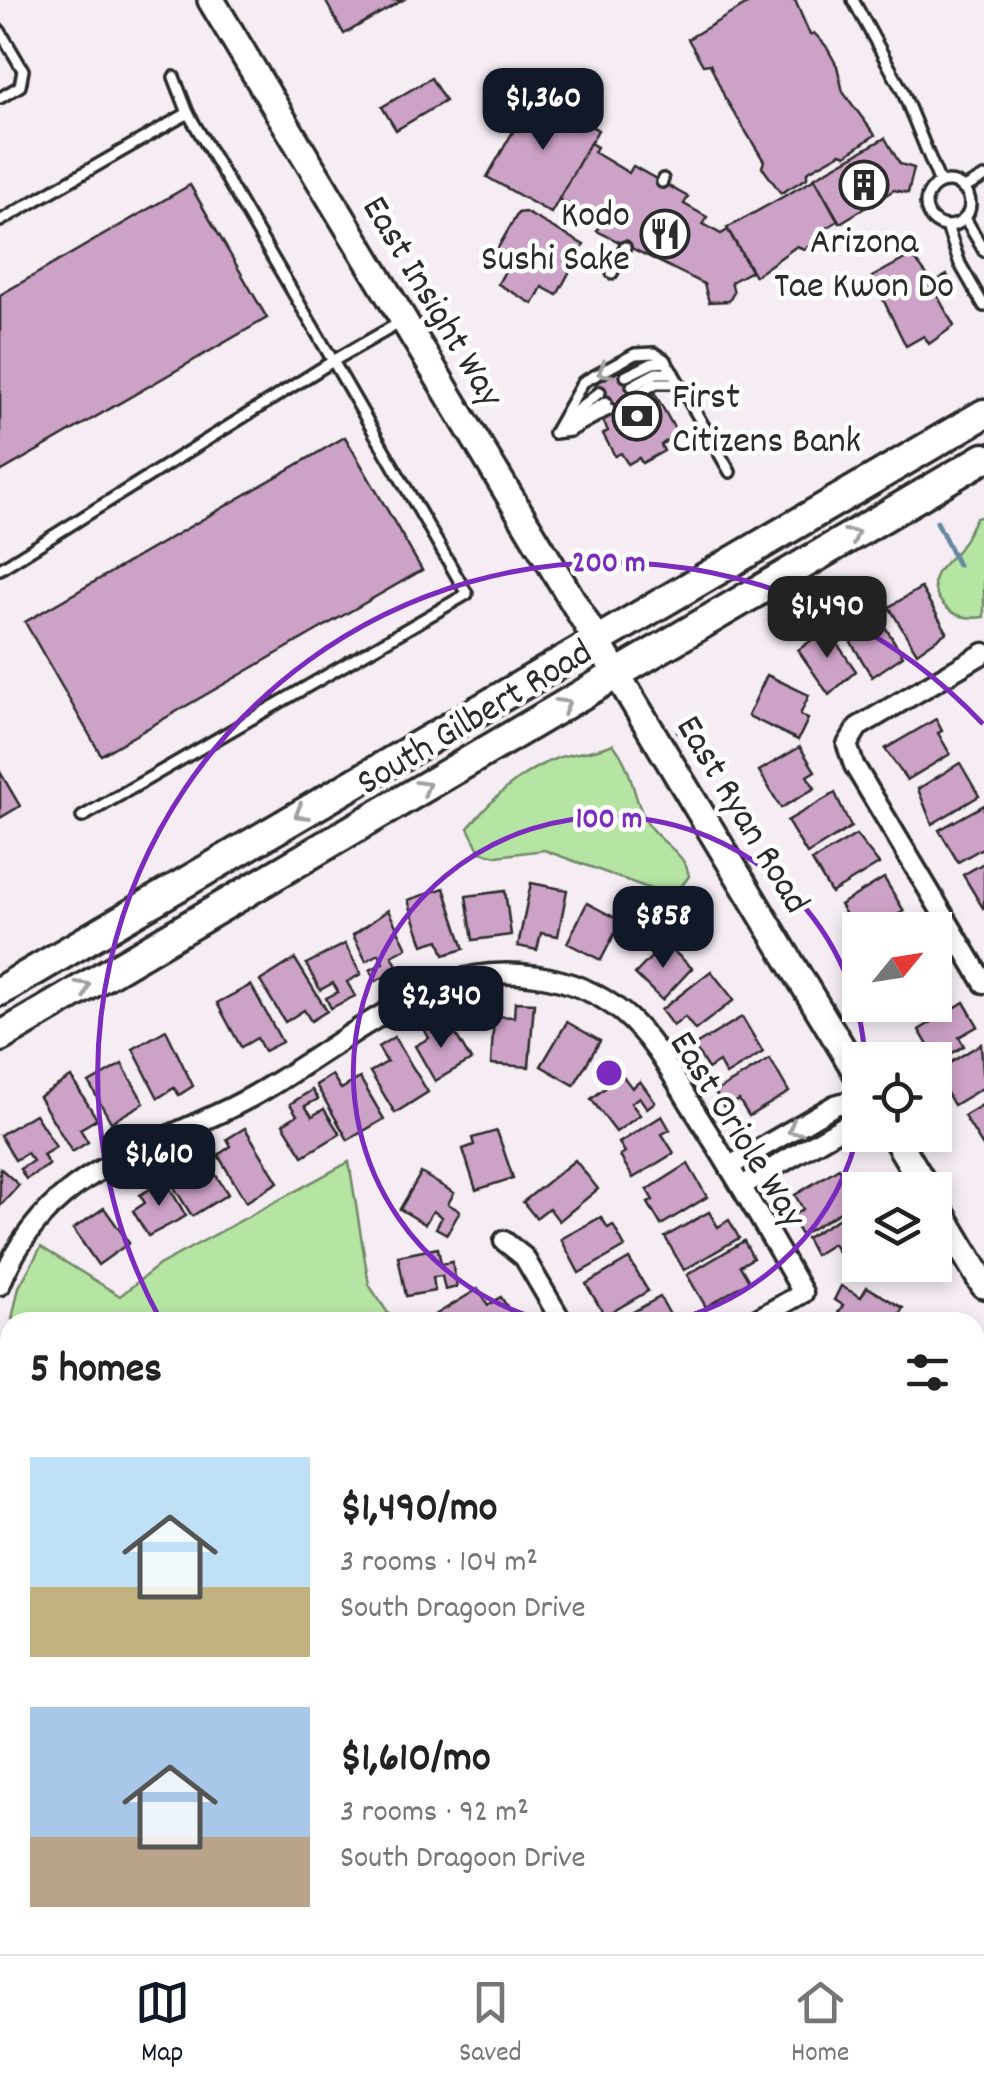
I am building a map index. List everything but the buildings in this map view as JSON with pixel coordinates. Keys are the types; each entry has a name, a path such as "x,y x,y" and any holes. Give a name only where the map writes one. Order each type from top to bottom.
{"main road":[{"name":"South Gilbert Road","path":"0,991 596,638 984,414"},
{"name":"South Gilbert Road","path":"0,1037 984,458"}],"street":[{"name":"East Insight Way","path":"211,0 596,638"},
{"name":"East Ryan Road","path":"596,638 842,1048"},
{"path":"984,653 858,727 847,745 854,765 984,983"},
{"name":"East Oriole Way","path":"0,1285 11,1260 44,1212 68,1188 117,1160 236,1105 410,1000 481,975 519,972 557,981 622,1012 649,1042 730,1166 803,1293 770,1312"},
{"path":"730,1166 842,1103"},
{"path":"742,1186 842,1128"},
{"path":"952,1231 984,1285"},
{"path":"504,1241 524,1257 556,1312"}],"lane":[{"path":"853,0 902,90 940,183"},
{"path":"0,98 20,86 23,70 1,34"},
{"path":"82,818 466,594 188,113 174,77"},
{"path":"0,220 188,113"},
{"path":"963,189 984,177"},
{"path":"947,226 965,218 970,206 963,189 954,183 940,183 929,193 926,207 932,219 947,226 960,264 984,306"},
{"path":"965,218 984,251"},
{"path":"612,273 625,246"},
{"path":"0,569 404,320"},
{"path":"554,433 583,382 635,354 654,353 666,362 730,472"},
{"path":"626,376 653,363 666,362"},
{"path":"634,390 676,378"},
{"path":"554,433 570,413 600,392"},
{"path":"554,433 608,406"}],"green space":[{"path":"984,516 984,617 966,617 942,603 934,581 962,545 976,518"},
{"path":"613,744 625,763 645,819 686,867 689,876 680,886 659,892 544,850 497,856 480,852 468,828 509,786 560,757"},
{"path":"349,1162 369,1285 387,1312 14,1312 19,1287 41,1247 120,1296 159,1265"}],"waterway":[{"path":"937,522 958,565"},
{"path":"678,732 700,719"}],"place":[{"name":"Arizona Tae Kwon Do","path":"864,185"},
{"name":"Kodo Sushi Sake","path":"665,234"},
{"name":"First Citizens Bank","path":"637,416"}]}
